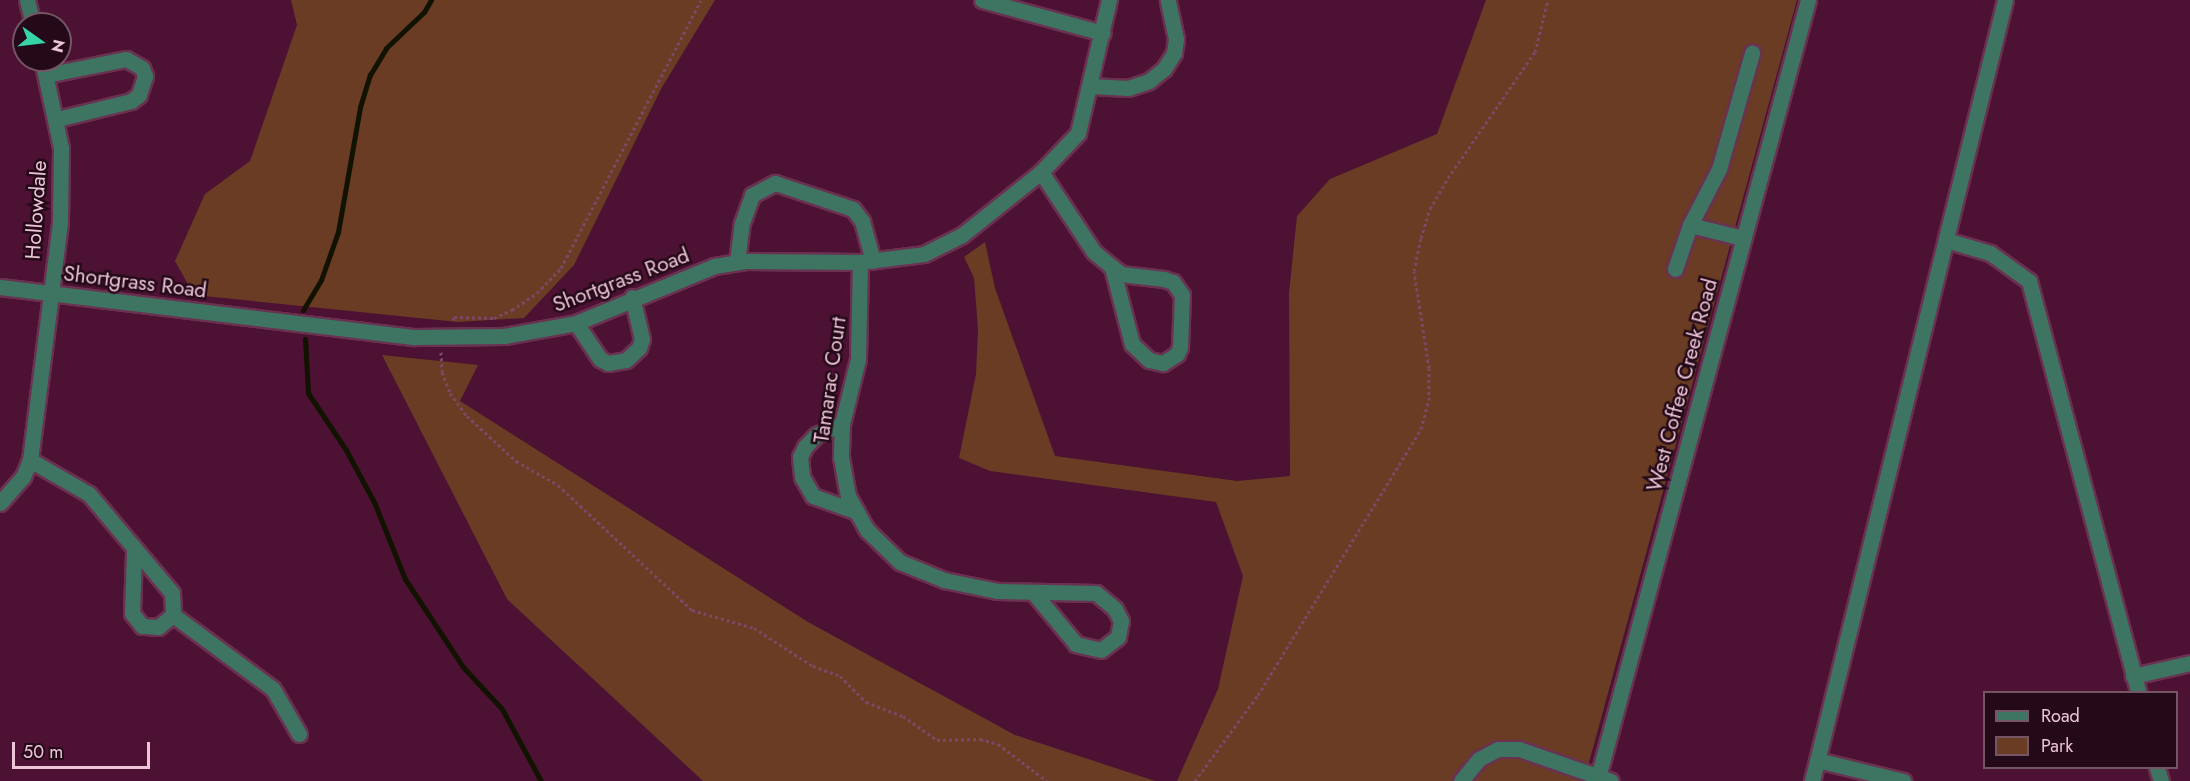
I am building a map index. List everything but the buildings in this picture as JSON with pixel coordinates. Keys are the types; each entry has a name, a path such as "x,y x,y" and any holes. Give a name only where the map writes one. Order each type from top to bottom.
{"street":[{"path":"982,0 1103,33"},
{"name":"Shortgrass Road","path":"0,287 447,337 504,336 576,323 632,297 714,266 737,262 867,262 924,254 962,235 1041,172 1078,133 1091,86 1109,0"},
{"path":"1091,86 1128,87 1149,81 1164,69 1174,53 1176,39 1168,0"},
{"name":"West Coffee Creek Road","path":"1602,779 1743,238 1808,0"},
{"path":"1812,781 2005,0"},
{"path":"1675,269 1690,225 1719,169 1752,53"},
{"path":"57,119 131,101 139,95 145,76 142,68 126,59 72,64"},
{"name":"Hollowdale","path":"30,460 62,184 57,119 45,72"},
{"path":"1041,172 1094,252 1121,274 1173,282 1182,295 1180,347 1177,354 1163,363 1149,360 1131,344 1112,267"},
{"name":"Tamarac Court","path":"737,262 742,223 752,195 775,183 853,209 862,221 867,262 858,359 842,424 841,457 848,496 867,530 900,562 944,580 997,591 1096,593 1115,609 1121,621 1118,637 1101,650 1076,644 1033,592"},
{"path":"1690,225 1743,238"},
{"path":"1946,240 1990,253 2029,281 2137,691"},
{"path":"576,323 600,359 608,363 627,360 639,348 642,339 632,297"},
{"path":"842,424 816,435 805,447 800,457 802,477 813,496 857,512"},
{"path":"0,503 23,477 30,460 88,495 134,552 172,593 173,615"},
{"path":"134,552 131,581 136,621 158,627 173,615"},
{"path":"173,615 273,689 300,734"},
{"path":"2133,676 2190,663"},
{"path":"1462,780 1479,759 1498,749 1519,749 1602,779"},
{"path":"1817,760 1903,781"}],"path":[{"path":"701,0 561,268 537,293 512,310 494,318 454,317 440,354 442,372 450,393 466,416 516,461 558,485 692,610 754,628 813,666 840,676 866,702 903,716 937,740 980,739 998,744 1047,781"},
{"path":"1196,781 1258,695 1421,429 1429,400 1429,368 1414,271 1421,238 1430,208 1448,178 1535,52 1548,0"}],"green space":[{"path":"291,0 715,0 661,89 574,265 524,318 458,322 194,295 175,261 205,194 250,161 297,25"},
{"path":"1486,0 1797,0 1584,781 1177,781 1218,689 1243,576 1216,502 990,471 959,458 976,374 978,329 974,278 964,257 985,242 995,288 1055,456 1237,481 1290,476 1289,293 1297,216 1330,179 1437,134"},
{"path":"382,355 478,365 460,401 808,622 1015,735 1155,781 703,781 507,599"}],"waterway":[{"path":"303,310 321,280 338,232 360,107 370,75 386,48 424,12 431,0"},
{"path":"305,339 308,393 346,450 374,502 405,579 463,667 502,709 541,781"}]}
